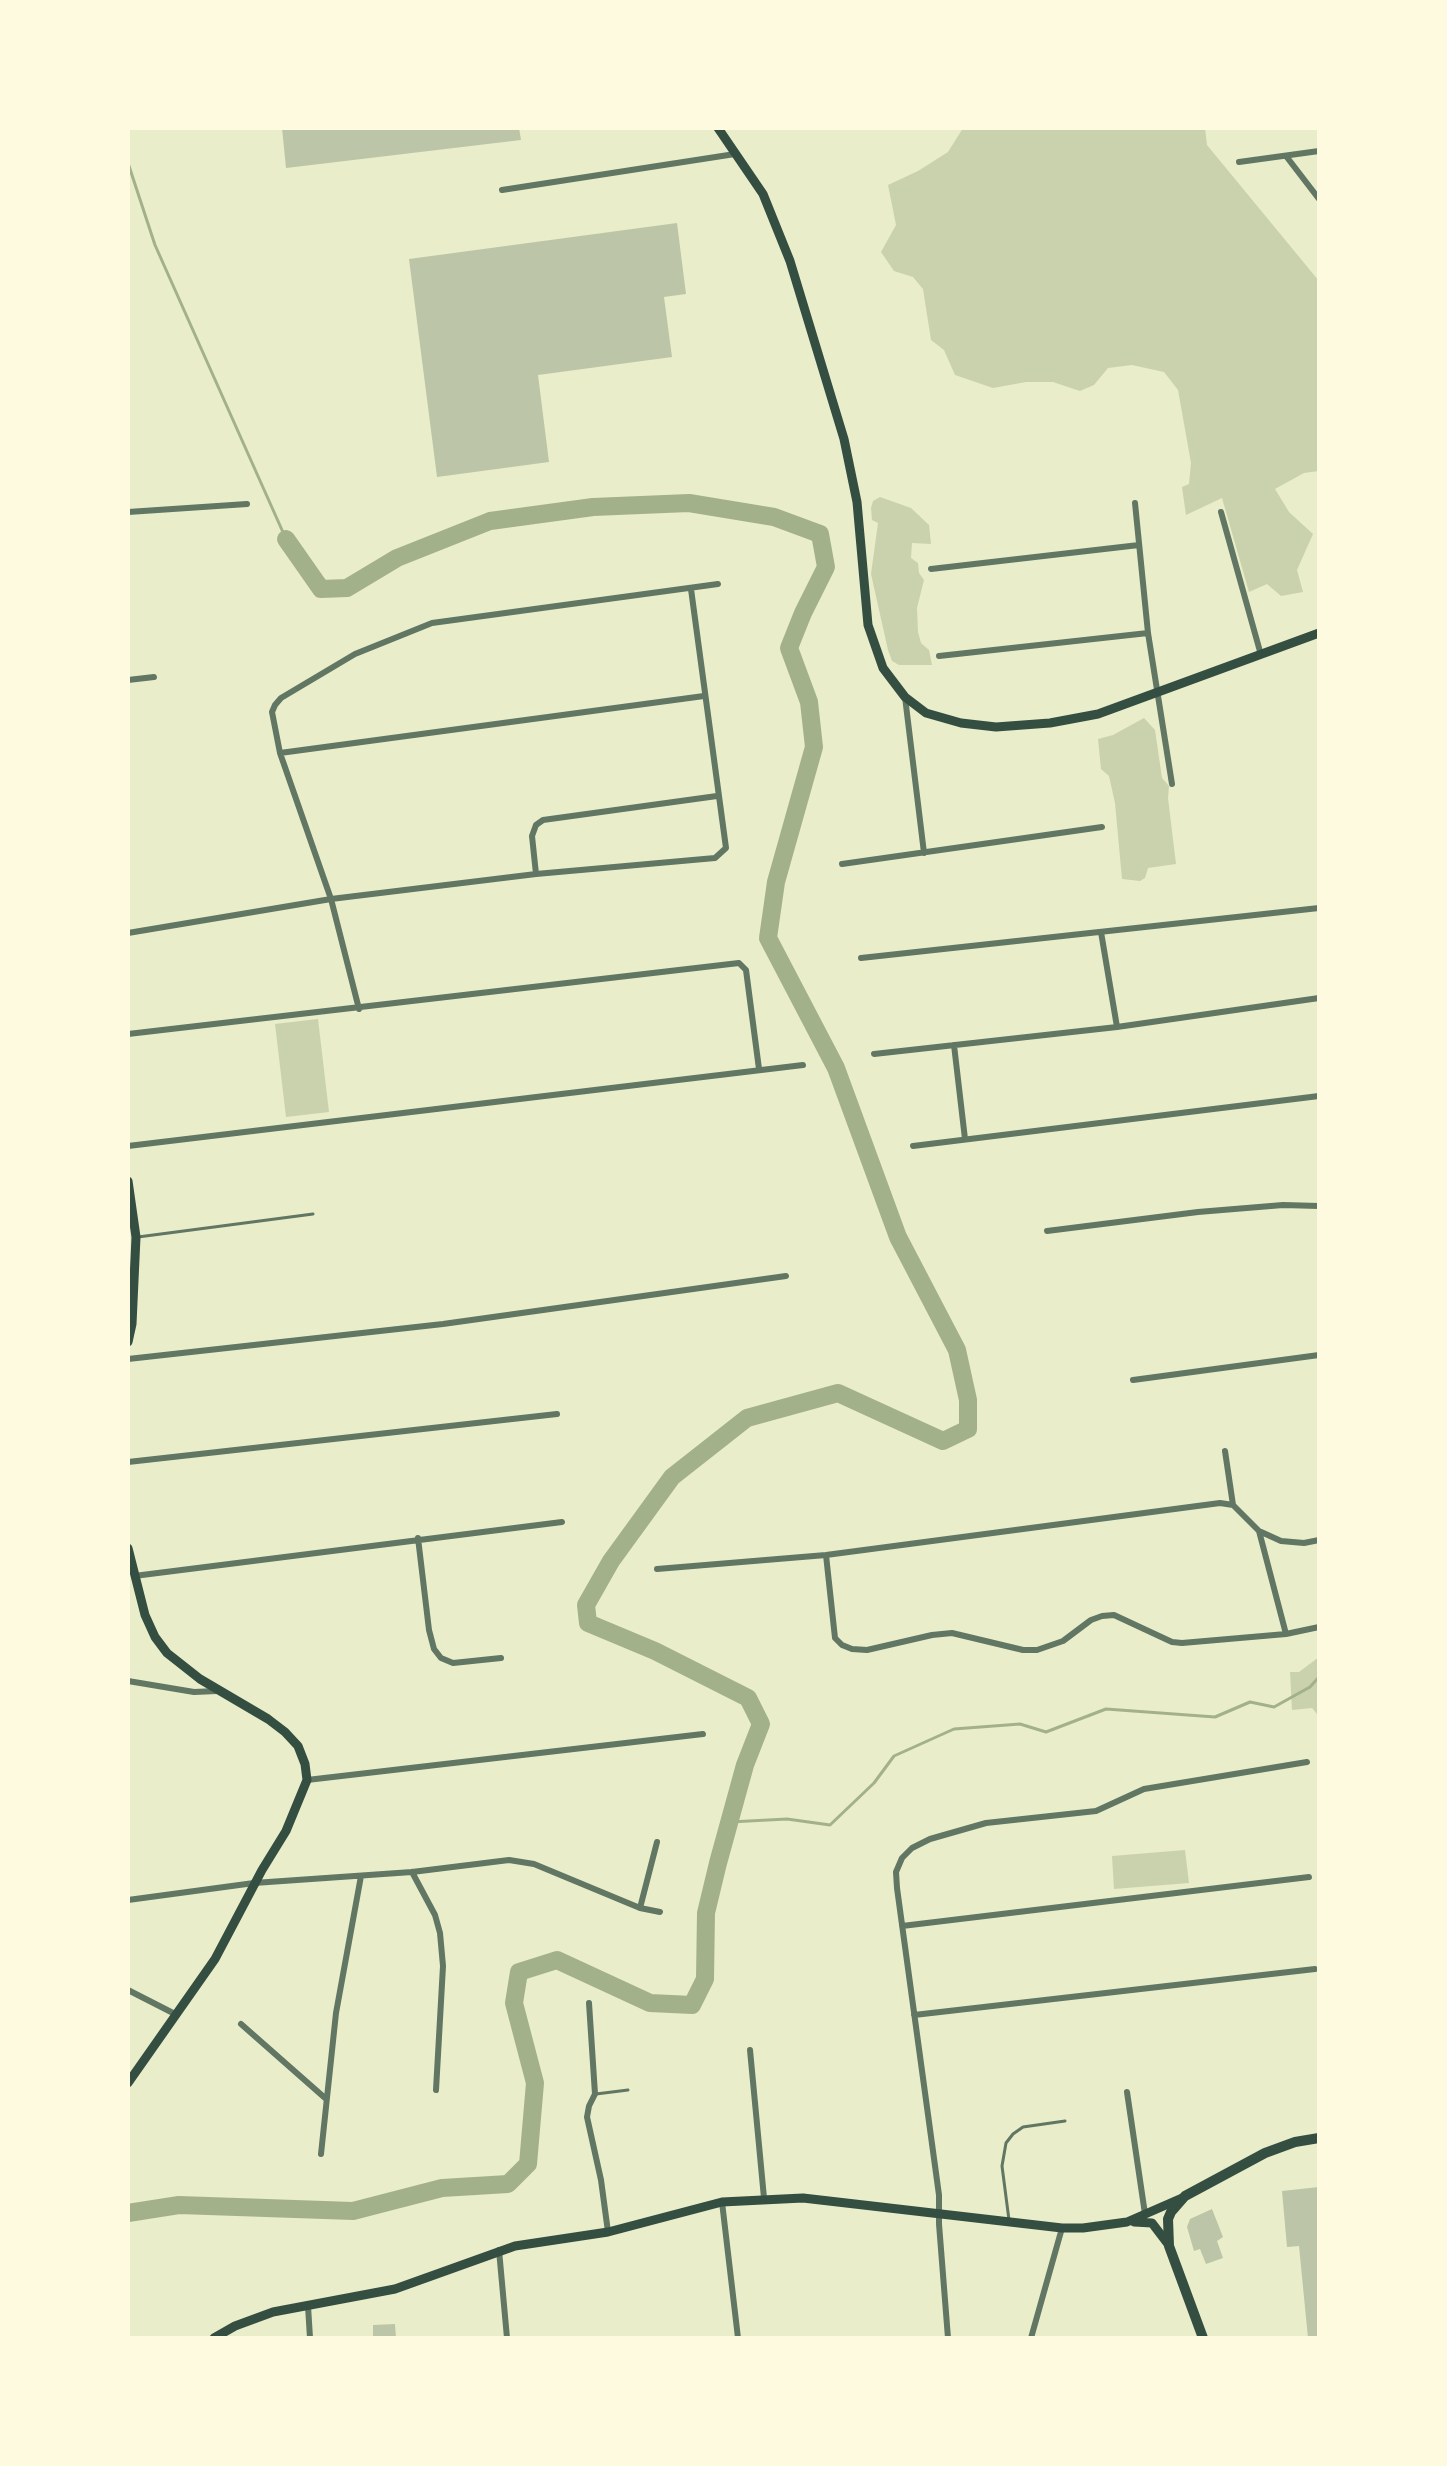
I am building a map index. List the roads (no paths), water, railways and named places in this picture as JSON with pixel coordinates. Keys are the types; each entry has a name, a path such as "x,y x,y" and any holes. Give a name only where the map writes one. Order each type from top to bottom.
{"main road":[{"path":"718,128 763,194 790,261 844,439 857,502 868,625 883,668 905,697 926,713 942,720 981,726 1050,723 1098,714 1319,633"},
{"path":"128,1181 135,1285 128,1342"},
{"path":"128,1548 145,1615 167,1653 181,1666 285,1732 298,1746 307,1780 286,1831 254,1883 210,1968 128,2083"},
{"path":"214,2338 259,2317 395,2289 499,2250 547,2239 608,2232 722,2202 764,2198 839,2201 1062,2228 1103,2227 1127,2222 1185,2196 1265,2153 1295,2142 1319,2138"},
{"path":"1169,2246 1168,2219 1185,2196"},
{"path":"1127,2222 1152,2223 1169,2246 1203,2338"}],"street":[{"path":"1239,162 1319,151"},
{"path":"502,190 737,154"},
{"path":"1286,156 1319,199"},
{"path":"1135,503 1148,633 1172,784"},
{"path":"128,512 247,504"},
{"path":"1221,512 1261,655"},
{"path":"931,569 1139,545"},
{"path":"359,1009 331,899 280,753 272,712 275,705 281,698 355,654 432,623 718,584"},
{"path":"128,933 331,899 536,874 715,858 726,848 691,589"},
{"path":"939,656 1148,633"},
{"path":"128,680 154,677"},
{"path":"280,753 704,696"},
{"path":"905,697 924,853"},
{"path":"536,874 532,836 536,825 543,820 717,796"},
{"path":"842,864 1102,827"},
{"path":"861,958 1319,908"},
{"path":"1101,932 1117,1027"},
{"path":"128,1034 739,963 746,970 759,1069"},
{"path":"874,1054 1117,1027 1319,998"},
{"path":"954,1045 965,1139"},
{"path":"128,1146 803,1065"},
{"path":"913,1146 1319,1096"},
{"path":"1047,1231 1198,1212 1283,1205 1319,1206"},
{"path":"128,1359 443,1324 786,1276"},
{"path":"1133,1380 1319,1355"},
{"path":"128,1462 557,1414"},
{"path":"1225,1451 1233,1505 1259,1531 1281,1541 1304,1543 1319,1540"},
{"path":"657,1569 826,1555 1203,1505 1233,1505"},
{"path":"134,1576 562,1522"},
{"path":"1259,1531 1286,1634"},
{"path":"418,1538 434,1649 441,1658 453,1663 501,1658"},
{"path":"826,1555 835,1638 852,1649 867,1650 952,1633 1023,1650 1037,1650 1063,1641 1091,1620 1114,1615 1172,1642 1182,1643 1286,1634 1319,1627"},
{"path":"128,1681 194,1692 221,1691"},
{"path":"307,1780 703,1734"},
{"path":"948,2338 939,2195 896,1872 902,1858 912,1848 930,1839 986,1823 1096,1811 1144,1789 1307,1762"},
{"path":"640,1908 657,1842"},
{"path":"128,1900 254,1883 412,1872 521,1860 640,1908 660,1912"},
{"path":"412,1872 435,1915 440,1933 443,1966 436,2090"},
{"path":"321,2154 336,2013 361,1876"},
{"path":"902,1926 1309,1877"},
{"path":"914,2015 1315,1969"},
{"path":"128,1990 177,2015"},
{"path":"589,2003 595,2094 587,2117 601,2180 608,2232"},
{"path":"241,2024 325,2098"},
{"path":"750,2050 764,2198"},
{"path":"1127,2092 1145,2214"},
{"path":"722,2202 738,2338"},
{"path":"1031,2338 1062,2228"},
{"path":"499,2250 507,2338"},
{"path":"308,2306 310,2338"}],"lane":[{"path":"133,1231 313,1214"},
{"path":"595,2094 628,2090"},
{"path":"1009,2221 1002,2166 1006,2143 1023,2127 1065,2121"}],"waterway":[{"path":"128,163 155,245 286,539"},
{"path":"128,2213 179,2205 353,2211 442,2188 508,2184 528,2164 535,2083 514,2003 519,1972 557,1960 650,2003 692,2005 705,1979 706,1913 718,1863 745,1765 761,1724 748,1698 655,1651 588,1623 586,1605 611,1561 672,1477 747,1418 838,1393 943,1441 968,1429 968,1400 957,1350 898,1237 836,1068 768,938 776,882 814,747 809,702 789,648 826,567 820,534 774,517 689,503 593,507 490,521 397,558 347,588 321,589 286,539"},
{"path":"730,1822 787,1819 830,1825 874,1783 894,1756 954,1729 1020,1724 1046,1732 1106,1709 1215,1717 1250,1702 1274,1707 1310,1687 1319,1677"}]}
